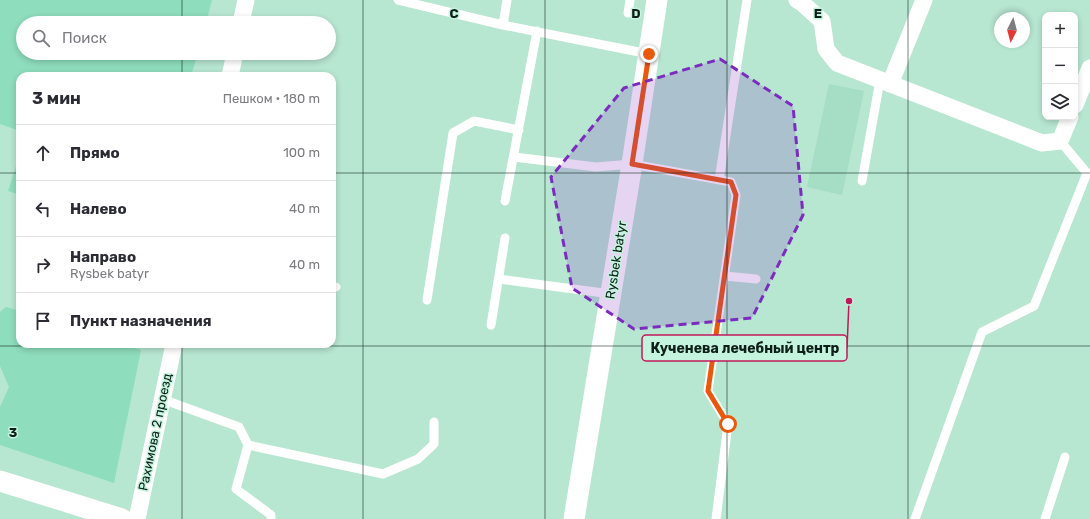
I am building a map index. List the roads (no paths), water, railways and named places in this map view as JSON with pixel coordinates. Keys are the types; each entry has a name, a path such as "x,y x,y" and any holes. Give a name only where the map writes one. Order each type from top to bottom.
{"street":[{"path":"243,16 246,0"},
{"name":"Rysbek batyr","path":"574,519 632,164 657,0"},
{"path":"796,0 802,3 822,21 826,49 837,63 1042,143 1060,141 1069,120"},
{"path":"885,82 924,0"},
{"path":"231,72 233,60"},
{"path":"1078,98 1090,68"},
{"name":"Рахимова 2 проезд","path":"137,519 173,348"},
{"path":"0,481 122,519"}],"lane":[{"path":"398,0 503,24 649,54"},
{"path":"503,24 507,0"},
{"path":"628,13 630,0"},
{"path":"720,180 747,0"},
{"path":"505,201 537,31"},
{"path":"862,181 885,82"},
{"path":"427,300 452,133 474,121 519,130"},
{"path":"915,519 982,332 1034,306 1087,173 1060,141"},
{"path":"514,157 596,167 632,164 731,182 736,195 708,391 728,424 716,519"},
{"path":"492,325 505,238"},
{"path":"724,276 756,279"},
{"path":"499,279 611,294"},
{"path":"162,399 238,427 248,445 236,489 271,515 271,519"},
{"path":"248,445 382,474 418,459 434,444 434,422"},
{"path":"1045,519 1065,457"}],"place":[{"name":"Кученева лечебный центр","path":"849,301"}]}
